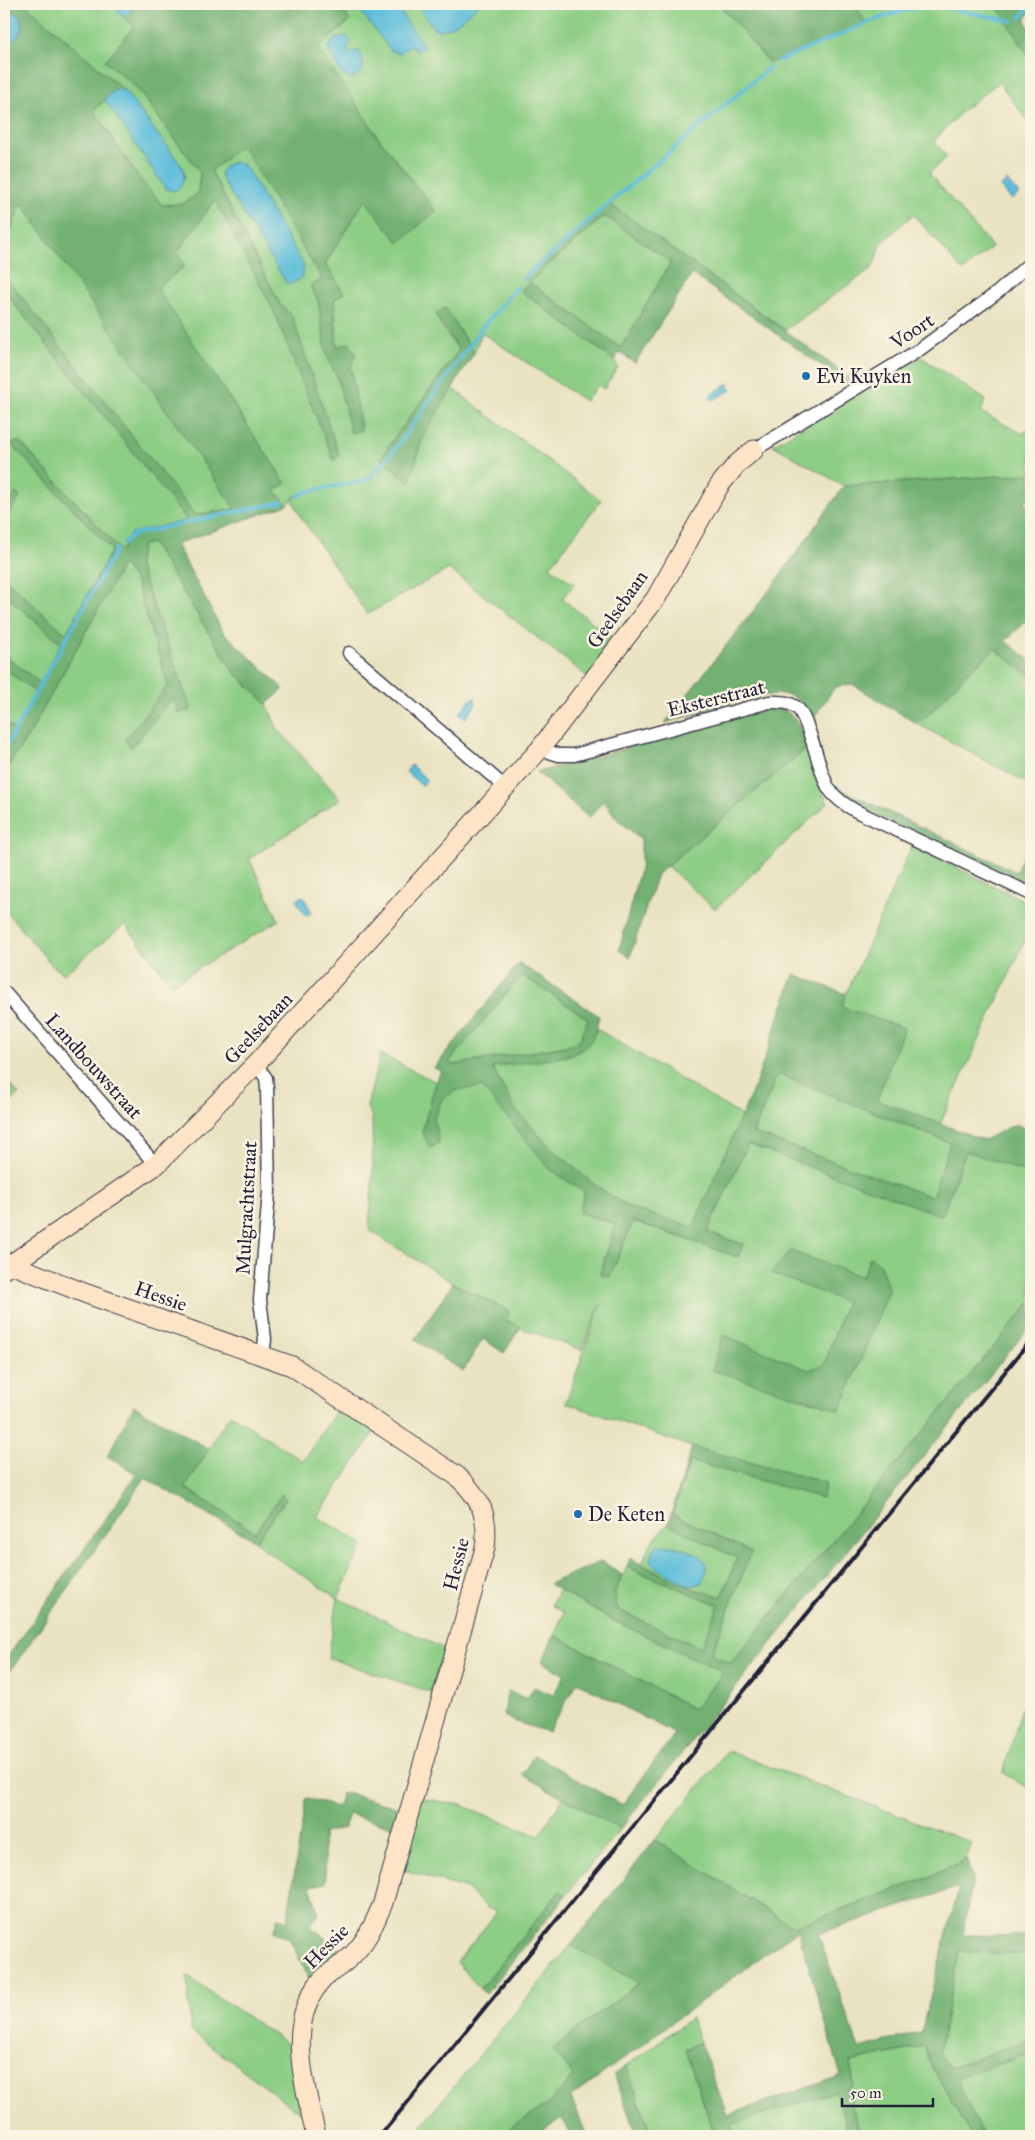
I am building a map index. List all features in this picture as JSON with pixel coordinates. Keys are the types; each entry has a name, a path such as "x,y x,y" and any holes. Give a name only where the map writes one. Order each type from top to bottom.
{"street":[{"name":"Voort","path":"754,450 919,350 998,292 1031,262"},
{"name":"Geelsebaan","path":"8,1267 156,1165 256,1064 540,748 656,598 723,481 754,450"},
{"path":"350,653 505,787"},
{"name":"Eksterstraat","path":"540,748 559,755 574,755 769,702 786,702 797,707 805,719 823,777 837,800 856,811 1031,894"},
{"name":"Landbouwstraat","path":"4,992 156,1165"},
{"name":"Mulgrachtstraat","path":"256,1064 266,1078 267,1086 269,1192 260,1300 265,1339 263,1356"},
{"name":"Hessie","path":"8,1267 292,1366 457,1476 467,1486 481,1506 487,1531 485,1548 380,1909 360,1947 323,1980 305,2007 300,2031 301,2054 316,2136"}],"green space":[{"path":"4,4 25,4 125,91 118,89 109,94 94,111 139,178 162,205 183,204 198,193 200,172 135,86 105,61 134,27 123,16 129,15 130,9 126,4 339,4 350,21 318,48 381,141 436,211 399,243 365,200 325,264 344,293 334,300 337,347 349,343 356,353 351,367 361,430 351,433 338,380 326,353 318,300 310,286 322,279 242,145 211,171 280,304 292,316 339,455 334,461 272,307 215,200 177,253 185,266 157,288 286,484 275,490 287,505 176,544 223,632 284,689 267,704 234,672 152,543 142,545 138,563 191,710 178,713 173,698 131,748 125,740 168,685 136,582 123,564 30,733 4,772 4,745 7,740 4,738 4,721 15,730 35,692 4,668 4,655 40,683 61,643 4,594 4,578 66,634 112,550 11,444 19,441 121,551 131,533 187,520 4,291 4,275 195,515 235,509 22,203 4,246 4,49 15,39 20,17"},
{"path":"25,4 111,4 134,27 105,61 135,86 200,172 198,193 183,204 162,205 139,178 94,111 105,100 166,189 185,178 183,168 125,91"},
{"path":"339,4 718,4 769,63 866,24 854,4 995,4 1031,59 1031,126 999,82 964,109 934,141 947,157 929,173 992,247 963,271 913,214 882,243 872,268 785,330 608,203 521,290 615,361 618,367 604,389 598,385 585,401 482,333 474,353 445,308 436,315 442,327 459,350 380,458 410,481 423,436 452,388 601,500 550,567 574,584 562,599 616,641 588,677 449,569 367,614 301,517 293,501 296,495 287,505 275,490 286,484 156,288 185,266 176,253 216,199 272,307 292,316 280,304 211,171 242,144 322,279 310,286 318,300 326,353 338,380 351,433 361,430 351,367 356,353 337,348 334,300 344,293 325,264 365,199 436,211 381,141 318,48 350,21"},
{"path":"718,4 854,4 866,23 769,63"},
{"path":"995,4 1031,4 1031,11 1025,20 1031,31 1031,59"},
{"path":"22,203 236,509 195,515 4,275 4,246"},
{"path":"609,203 857,383 850,386 692,274 635,363 619,352 615,361 521,291 529,282 523,276","holes":["604,216 671,262 621,348 529,282"]},
{"path":"605,216 671,262 621,348 529,282"},
{"path":"4,291 188,521 131,533 121,551 11,444 112,550 66,634 4,578 4,520 20,497 16,494 4,510"},
{"path":"445,308 474,353 423,436 410,482 380,458 459,350 436,315"},
{"path":"921,357 986,400 981,412 1023,434 1029,427 1031,428 1031,474 844,486 773,445"},
{"path":"1031,474 1031,500 1023,501 1031,510 1031,617 1005,641 1031,661 1031,676 995,649 965,675 925,718 914,722 852,684 835,687 813,719 796,699 789,695 779,694 748,699 665,723 772,587 844,486"},
{"path":"16,493 20,497 4,520 4,510"},
{"path":"152,543 234,672 267,704 277,728 340,799 249,859 279,920 171,985 125,924 64,974 52,965 4,909 4,772 30,733 123,564 136,582 168,685 131,748 173,698 191,710 138,563 142,545"},
{"path":"4,594 61,643 40,683 4,655"},
{"path":"995,649 1031,676 1031,785 914,722 925,718 965,675"},
{"path":"4,668 35,692 15,730 4,721"},
{"path":"778,707 790,714 798,723 807,748 657,874 630,957 619,950 641,865 641,839 619,821 603,801 589,818 537,772 567,765 687,729"},
{"path":"807,748 815,778 828,803 715,909 667,866"},
{"path":"838,788 1016,872 1031,838 1031,887 858,806 837,792"},
{"path":"912,846 1031,904 1031,928 940,1124 877,1100 842,1007 846,994"},
{"path":"519,963 599,1016 591,1041 577,1052 567,1056 492,1068 515,1109 549,1146 592,1183 630,1208 693,1227 756,1083 794,974 846,994 842,1007 904,1028 877,1100 984,1140 1016,1124 1031,1131 1031,1174 966,1151 942,1216 748,1144 707,1232 743,1244 738,1257 633,1221 610,1277 600,1274 616,1224 579,1213 584,1192 550,1169 482,1087 457,1090 442,1099 434,1119 439,1143 430,1148 422,1132 436,1082 441,1071 434,1068","holes":["522,975 588,1019 581,1038 572,1045 454,1065 449,1062","778,1074 950,1143 932,1197 753,1133"]},
{"path":"522,974 588,1019 581,1038 572,1045 453,1065 449,1061"},
{"path":"597,1029 742,1116 693,1228 630,1208 592,1183 549,1146 515,1109 492,1067 572,1055 586,1047"},
{"path":"380,1054 436,1082 422,1132 439,1143 434,1119 442,1098 457,1090 482,1086 550,1169 584,1192 616,1224 600,1273 610,1276 633,1221 738,1257 743,1244 707,1232 748,1144 942,1215 966,1150 1031,1174 1031,1302 731,1663 711,1655 751,1552 672,1514 690,1460 822,1498 826,1483 692,1447 566,1403 600,1305 582,1350 521,1328 505,1320 509,1311 453,1283 369,1230 373,1173 372,1117 367,1107"},
{"path":"778,1074 951,1143 932,1198 753,1133"},
{"path":"4,1079 19,1094 4,1110"},
{"path":"791,1251 862,1277 870,1257 880,1264 889,1291 840,1410 712,1370 723,1335 808,1370 824,1365 846,1302 771,1273"},
{"path":"453,1283 509,1311 506,1320 521,1327 504,1353 483,1339 463,1371 415,1340"},
{"path":"1031,1302 1031,1325 620,1829 522,1775 534,1755 622,1805 675,1734 577,1682 548,1732 516,1722 504,1716 508,1691 527,1699 534,1687 553,1695 565,1675 542,1662 554,1635 694,1709 723,1672 612,1620 549,1584 602,1561 622,1575 615,1592 617,1609 701,1648 719,1605 627,1567 630,1558 699,1591 722,1596 737,1558 668,1524 692,1447 826,1483 822,1498 690,1461 672,1514 751,1552 711,1655 731,1663"},
{"path":"340,1405 376,1430 317,1517 363,1544 338,1598 264,1550 256,1541 286,1499 282,1495 255,1533 185,1487 230,1414 303,1461"},
{"path":"134,1406 209,1449 185,1488 255,1532 282,1494 286,1499 256,1541 145,1478 4,1680 4,1662 137,1474 107,1456"},
{"path":"668,1524 737,1558 722,1597 691,1588 642,1564 650,1544"},
{"path":"627,1567 719,1605 701,1649 617,1609 615,1592"},
{"path":"559,1590 612,1620 724,1672 694,1709 554,1635 564,1613 551,1605"},
{"path":"338,1598 444,1649 430,1692 328,1658"},
{"path":"449,1647 436,1694 430,1692 444,1649"},
{"path":"1025,1698 1031,1700 1031,1790 1003,1773"},
{"path":"728,1751 972,1843 966,1859 927,1878 794,1927 655,1840"},
{"path":"343,1792 403,1809 397,1828 349,1814 344,1828 323,1833 326,1883 310,1886 319,1914 310,1926 344,1953 310,1981 289,1938 273,1933 278,1917 287,1921 306,1798 337,1807"},
{"path":"420,1798 461,1805 539,1836 563,1798 620,1829 566,1895 560,1891 480,1989 457,1962 497,1912 486,1907 467,1889 401,1869"},
{"path":"655,1840 794,1927 927,1878 966,1859 973,1879 962,1935 1031,1936 1031,1955 959,1951 939,2052 949,2068 1031,2039 1031,2053 957,2078 982,2136 967,2136 971,2135 928,2060 925,2046 850,2062 854,2085 847,2089 861,2136 849,2136 836,2091 731,2125 734,2136 715,2136 685,2049 700,2042 727,2115 841,2076 798,1930 571,2097 587,2136 570,2136 562,2118 534,2136 498,2136 548,2104 574,2076 552,2049 639,1983 571,1945","holes":["959,1887 921,2032 859,2048 818,1934"]},
{"path":"560,1891 566,1895 486,1994 480,1989"},
{"path":"571,1945 640,1982 552,2049 574,2076 548,2104 498,2136 413,2136"},
{"path":"959,1950 1031,1955 1031,2039 949,2068 939,2053"},
{"path":"187,1976 292,2047 303,2115 191,2031"},
{"path":"691,2018 700,2042 685,2049 715,2136 652,2136 626,2066"},
{"path":"925,2046 928,2060 971,2135 861,2136 847,2088 854,2085 850,2062"},
{"path":"1031,2053 1031,2136 982,2136 956,2078"},
{"path":"626,2066 652,2136 637,2136 614,2074"},
{"path":"836,2091 849,2136 734,2136 730,2125"}],"water":[{"path":"111,4 126,4 131,9 129,15 123,16"},
{"path":"355,4 395,4 424,47 417,52 411,45 398,54 395,51 392,52"},
{"path":"417,4 479,4 453,26 440,30 434,29"},
{"path":"4,5 20,17 23,28 4,49"},
{"path":"346,36 351,41 347,49 350,54 358,50 363,59 363,68 359,74 350,79 342,74 328,50 334,40"},
{"path":"118,89 125,91 183,168 183,181 175,191 166,189 105,100 109,94"},
{"path":"237,162 245,166 304,266 302,277 293,283 287,284 222,179 221,171 228,164"},
{"path":"1007,181 1019,194 1012,200 1000,187"},
{"path":"728,384 731,390 713,400 710,395"},
{"path":"475,698 476,704 465,719 459,713 470,700"},
{"path":"411,765 427,780 422,786 406,772"},
{"path":"303,896 312,912 306,916 296,900"},
{"path":"657,1545 685,1549 702,1558 706,1564 706,1573 701,1583 689,1586 656,1568 650,1561 652,1552"}],"waterway":[{"path":"778,61 875,20 901,11 933,5 1012,21"},
{"path":"1020,18 1031,5"},
{"path":"523,279 601,210 770,67"},
{"path":"298,496 305,492 364,481 370,478 390,456 482,328 517,287"},
{"path":"124,543 134,534 282,502"},
{"path":"4,750 116,549"}],"railway":[{"path":"380,2136 1031,1340"}],"place":[{"name":"Evi Kuyken","path":"806,376"},
{"name":"De Keten","path":"578,1514"}]}
